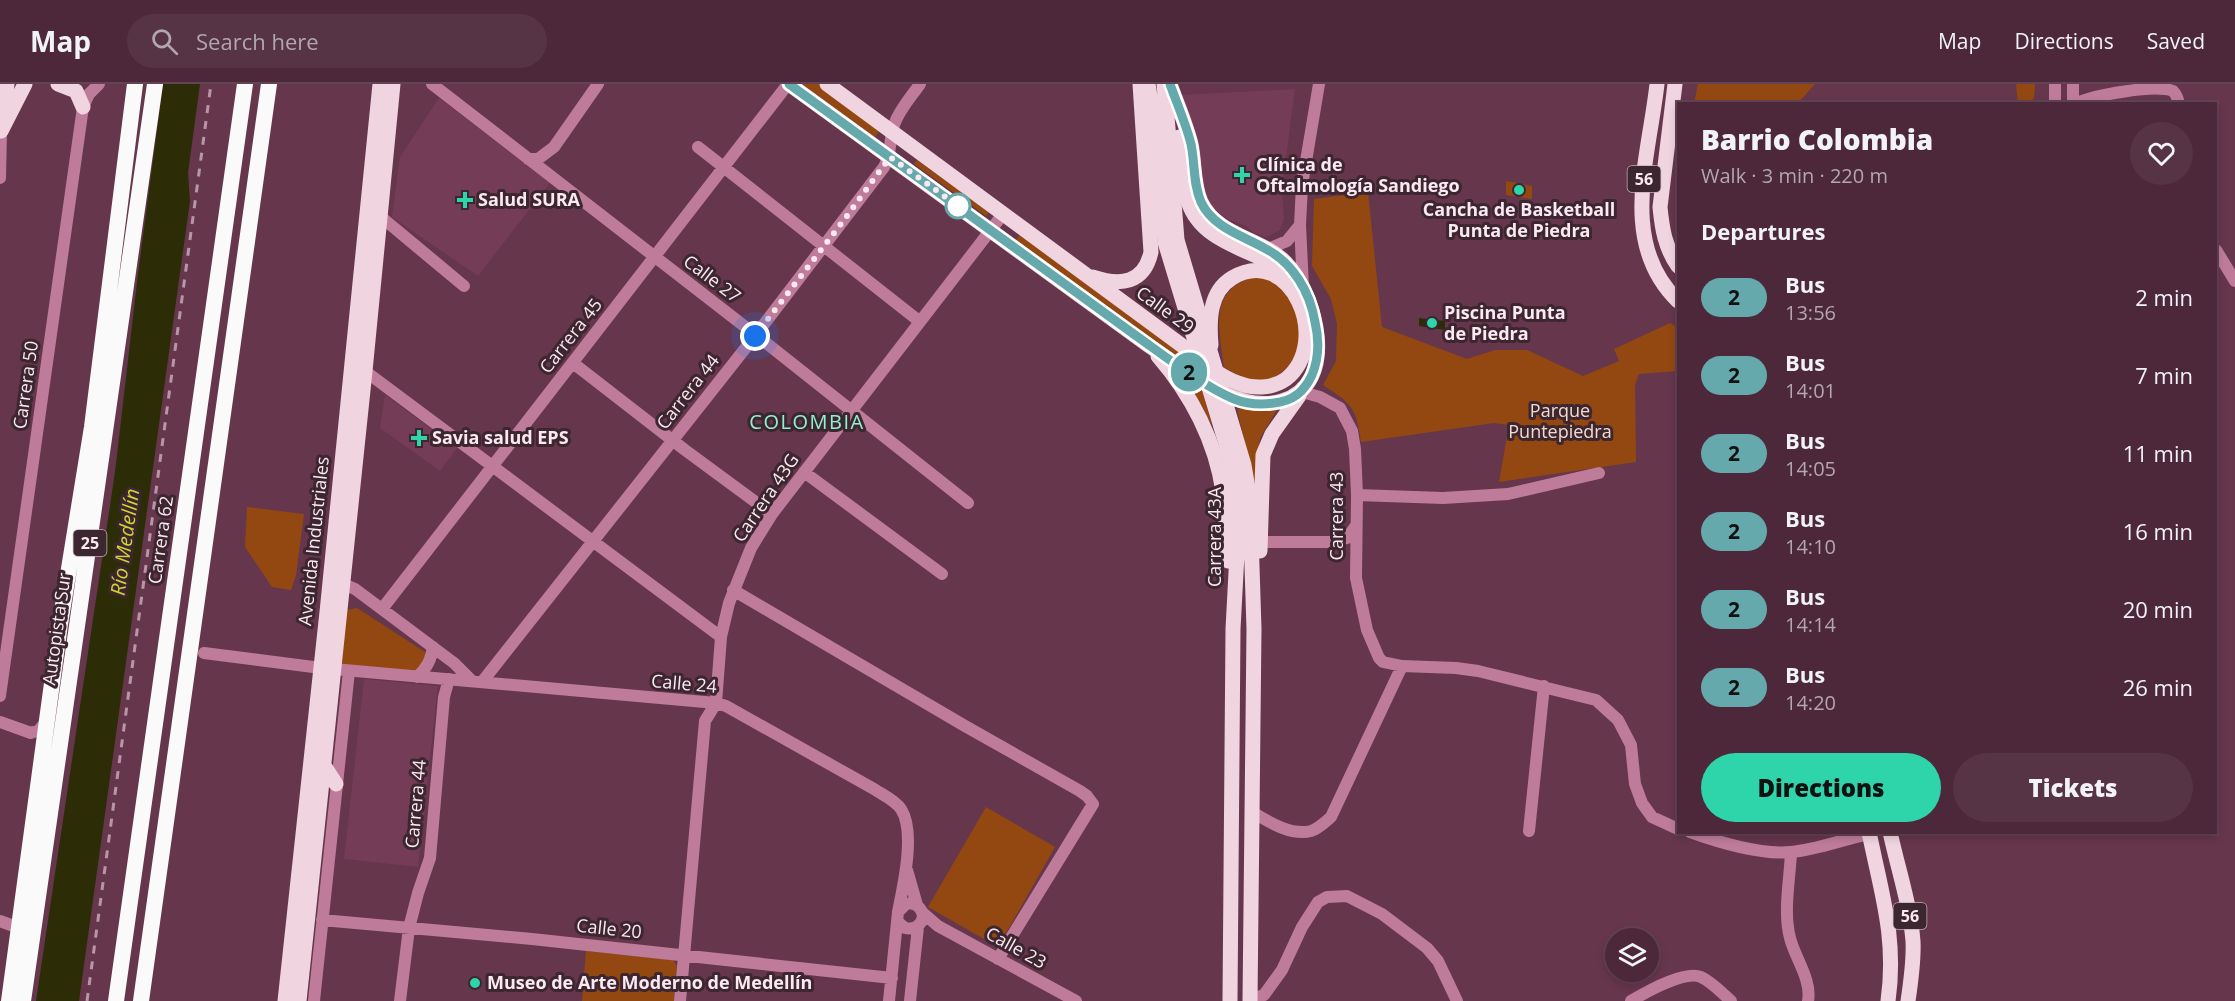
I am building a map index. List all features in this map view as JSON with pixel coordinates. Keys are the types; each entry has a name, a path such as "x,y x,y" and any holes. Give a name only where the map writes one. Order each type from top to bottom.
{"highway":[{"name":"Autopista Sur","path":"9,1001 47,721 92,427 135,84"},
{"name":"Autopista Sur","path":"23,1001 154,84"},
{"name":"Carrera 62","path":"117,1001 245,84"},
{"path":"141,1001 269,84"},
{"path":"220,258 224,409"},
{"path":"92,427 123,310"},
{"path":"135,1001 148,953"}],"main road":[{"path":"0,133 7,84"},
{"path":"0,133 25,84"},
{"path":"58,84 76,91 83,107"},
{"name":"Avenida Industriales","path":"285,1001 327,669 380,84"},
{"name":"Avenida Industriales","path":"336,581 365,371 393,84"},
{"name":"Calle 29","path":"789,84 1148,345 1224,394 1257,404 1277,403 1302,392"},
{"name":"Calle 29","path":"827,84 1085,275 1226,377 1238,383 1256,387 1274,385 1284,380 1300,364 1304,354 1306,333 1302,311 1288,285 1271,274 1253,271 1231,279 1217,294 1210,321 1213,360"},
{"path":"1085,275 1109,282 1127,282 1137,277 1149,260 1151,252 1140,84"},
{"name":"Carrera 43A","path":"1148,84 1154,120 1165,242 1231,460 1236,492 1250,537 1233,629 1230,1001"},
{"path":"1167,84 1191,144 1198,192 1206,209 1228,229 1268,249 1285,262 1304,288 1314,314 1318,342 1314,370 1302,392 1280,420 1266,446 1250,537"},
{"path":"1167,84 1180,139 1188,200 1198,220 1221,239 1282,269 1304,288"},
{"name":"Carrera 43A","path":"1167,84 1177,240 1228,406 1247,480 1254,629 1250,1000"},
{"name":"56","path":"1657,84 1641,222 1645,249 1651,264 1662,284 1677,300"},
{"name":"56","path":"1675,84 1660,207 1668,247 1677,264"},
{"path":"1148,345 1174,376 1189,400 1207,435 1217,462 1223,493 1233,629"},
{"name":"Avenida Industriales","path":"299,1001 323,764 327,669"},
{"path":"323,764 336,784"},
{"name":"56","path":"1869,834 1888,916 1891,948 1888,1001"},
{"name":"56","path":"1890,834 1909,912 1913,943 1908,1001"}],"street":[{"name":"Carrera 50","path":"0,696 83,107 89,94 99,84"},
{"name":"Calle 27","path":"432,84 968,503"},
{"path":"528,159 538,159 554,147 598,84"},
{"name":"Carrera 45","path":"382,609 789,84"},
{"name":"Carrera 44","path":"477,682 673,440 884,167 890,157 892,133 902,109 920,84"},
{"path":"1304,288 1300,225 1302,185 1319,84"},
{"path":"2055,84 2055,102"},
{"path":"2073,84 2074,102"},
{"path":"2079,102 2109,89 2152,85 2170,88 2178,102"},
{"path":"0,133 0,178"},
{"path":"698,147 919,321"},
{"name":"Carrera 43G","path":"680,1001 705,721 716,703 721,637 733,591 751,548 772,514 1003,214"},
{"path":"380,216 464,286"},
{"path":"1268,249 1287,242 1300,225"},
{"path":"2217,252 2235,281"},
{"path":"573,363 772,514"},
{"path":"365,371 721,637"},
{"name":"Carrera 43","path":"1302,392 1332,403 1344,414 1352,431 1357,495 1356,578 1367,630 1383,662 1390,691"},
{"path":"804,472 942,574"},
{"path":"1357,495 1443,498 1508,494 1599,472"},
{"path":"1332,542 1347,538 1355,527"},
{"path":"1250,537 1332,542 1342,546 1355,559"},
{"path":"336,581 355,589 477,682"},
{"path":"733,591 1080,791 1093,804 998,959"},
{"path":"417,677 426,669 431,659 432,647"},
{"name":"Calle 24","path":"204,652 327,669 716,703 735,710 892,800 901,810 906,824 906,869"},
{"path":"1383,662 1402,666 1456,668 1544,686 1596,700 1618,720 1630,745 1635,784 1642,803 1652,817 1677,829"},
{"path":"1252,812 1283,829 1299,833 1314,831 1331,817 1385,707 1402,666"},
{"path":"314,1001 349,671"},
{"name":"Carrera 44","path":"400,1001 408,928 417,893 430,858 444,697 449,679"},
{"path":"1529,831 1544,686"},
{"path":"0,722 31,733 39,730 47,721"},
{"path":"1695,834 1767,851 1791,852 1865,834"},
{"path":"1791,852 1788,924 1790,938 1809,989 1809,1001"},
{"path":"889,1001 898,917 906,869"},
{"path":"906,869 920,917 910,1001"},
{"path":"1250,1000 1264,995 1282,970 1302,927 1318,902 1327,897 1347,896 1382,914 1427,948 1438,961 1458,1001"},
{"path":"898,917 906,904 920,917"},
{"name":"Calle 23","path":"898,917 901,926 909,929 920,917 1076,1001"},
{"name":"Calle 20","path":"322,920 892,978"},
{"path":"0,921 19,928"},
{"path":"1631,1001 1671,981 1693,975 1708,981 1731,1001"}],"shaded area":[{"name":"Clínica de Oftalmología Sandiego","path":"1295,89 1282,189 1284,219 1280,230 1267,237 1227,219 1209,205 1202,195 1180,95"},
{"name":"Salud SURA","path":"439,98 550,183 478,276 392,217 400,157"},
{"name":"Savia salud EPS","path":"385,395 457,448 440,471 380,428"},
{"path":"364,679 438,686 418,867 344,859"}],"green space":[{"path":"802,84 820,84 881,129 875,137"},
{"path":"1698,84 1815,84 1799,102 1694,102"},
{"path":"2035,84 2034,98 2031,102 2018,102 2016,85"},
{"path":"917,160 989,212 986,216 914,164"},
{"name":"Cancha de Basketball Punta de Piedra","path":"1506,181 1532,186 1532,199 1506,195"},
{"name":"Parque Puntepiedra","path":"1368,192 1382,327 1467,359 1495,350 1527,350 1583,376 1619,361 1614,349 1670,323 1677,327 1677,371 1639,374 1635,385 1636,462 1499,482 1509,425 1494,423 1361,442 1357,421 1351,408 1323,385 1336,361 1337,324 1331,299 1312,266 1314,199"},
{"path":"1020,234 1193,359 1191,367 1016,240"},
{"path":"1264,275 1288,290 1301,323 1298,352 1289,366 1267,381 1255,381 1239,376 1224,367 1219,321 1225,297 1233,287 1246,280"},
{"path":"1178,373 1202,390 1212,425"},
{"path":"1278,408 1260,438 1255,486 1237,409"},
{"path":"247,507 304,514 296,575 291,590 272,587 245,547"},
{"path":"357,608 428,654 415,674 338,667 347,610"},
{"path":"986,807 1055,847 998,947 928,907"},
{"path":"586,951 673,960 677,966 674,1001 582,1001"}],"water":[{"name":"Río Medellín","path":"163,84 200,84 188,173 190,201 79,1001 36,1001 115,472"},
{"name":"Piscina Punta de Piedra","path":"1419,318 1445,321 1445,330 1419,326"}],"railway":[{"path":"87,1001 211,84"}],"bus line":[{"name":"2","path":"789,84 1135,335 1224,394 1257,404 1277,403 1294,397 1302,392 1306,385 1314,370 1317,354 1317,331 1308,298 1298,278 1285,262 1268,249 1228,229 1213,218 1201,202 1191,144 1170,84"}],"place":[{"name":"Clínica de Oftalmología Sandiego","path":"1242,175"},
{"name":"Cancha de Basketball Punta de Piedra","path":"1519,190"},
{"name":"Salud SURA","path":"465,200"},
{"name":"Piscina Punta de Piedra","path":"1432,323"},
{"name":"Savia salud EPS","path":"419,438"},
{"name":"Museo de Arte Moderno de Medellín","path":"475,983"}],"district":[{"name":"COLOMBIA","path":"807,422"}],"route":[{"path":"755,336 890,157 958,206"}]}
